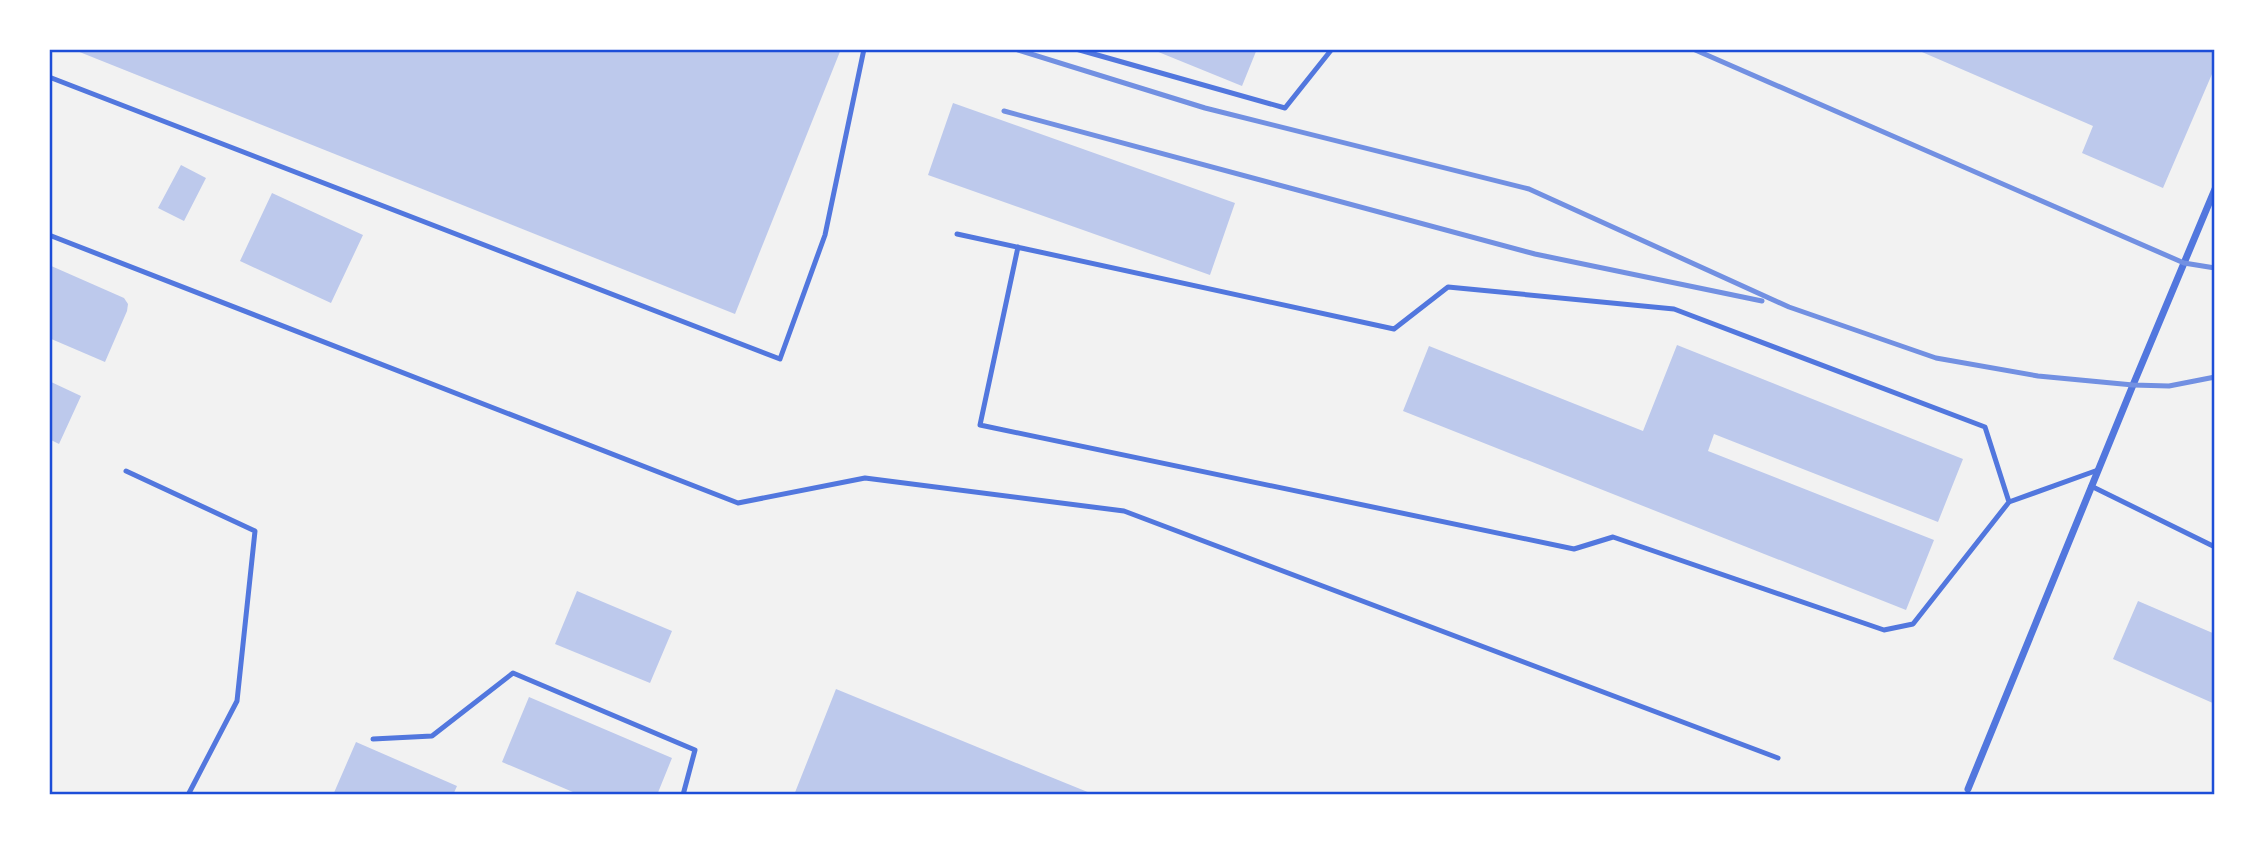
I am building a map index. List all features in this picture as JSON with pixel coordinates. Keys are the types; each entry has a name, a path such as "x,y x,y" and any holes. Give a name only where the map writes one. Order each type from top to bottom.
{"street":[{"path":"1967,792 2215,189"}],"lane":[{"path":"49,76 780,359 825,235 864,49"},
{"path":"1076,49 1285,108 1332,49"},
{"path":"957,234 1394,329 1448,287 1674,309 1985,427 2009,502"},
{"path":"49,235 738,503 865,478 1124,511 1778,758"},
{"path":"1018,247 980,425 1574,549 1613,537 1884,630 1913,624 2009,502 2098,470"},
{"path":"126,471 255,531 237,701 188,795"},
{"path":"2091,486 2215,547"},
{"path":"373,739 432,736 513,673 695,750 683,795"}],"building":[{"path":"72,49 841,49 735,314"},
{"path":"1151,49 1257,49 1242,86"},
{"path":"1915,49 2215,49 2215,67 2163,188 2082,153 2093,126"},
{"path":"953,103 1235,203 1210,275 928,175"},
{"path":"181,165 206,178 184,221 158,208"},
{"path":"272,193 363,235 331,303 240,261"},
{"path":"49,265 124,298 128,304 105,362 49,338"},
{"path":"1677,345 1963,459 1938,522 1714,434 1708,451 1934,540 1906,610 1403,411 1429,346 1643,431"},
{"path":"49,381 81,396 59,444 49,439"},
{"path":"577,591 672,631 650,683 555,644"},
{"path":"2138,601 2215,634 2215,704 2113,659"},
{"path":"836,689 1031,769 1095,795 794,795"},
{"path":"529,697 672,758 657,795 580,795 502,762"},
{"path":"356,742 457,786 453,795 333,795"}],"railway":[{"path":"1015,49 1205,108 1529,189 1789,307 1936,358 2038,376 2133,385 2169,386 2215,377"},
{"path":"1693,49 2184,263 2215,268"},
{"path":"1004,111 1535,254 1762,301"}]}
